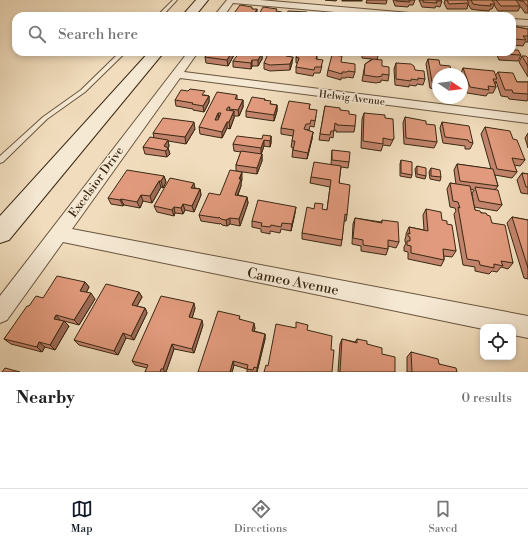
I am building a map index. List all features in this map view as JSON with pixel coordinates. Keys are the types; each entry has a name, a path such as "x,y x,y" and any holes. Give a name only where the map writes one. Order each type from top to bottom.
{"main road":[{"path":"192,12 202,0"},
{"path":"0,233 154,56"}],"street":[{"path":"222,12 231,0 365,12"},
{"path":"516,22 528,23"},
{"name":"Excelsior Drive","path":"0,313 190,56"},
{"name":"Helwig Avenue","path":"176,74 528,120"},
{"name":"Cameo Avenue","path":"58,234 528,327"}],"lane":[{"path":"163,12 175,0"},
{"path":"0,160 45,118 83,91 119,56"}],"building":[{"path":"409,0 410,2 396,1"},
{"path":"423,0 442,1 436,1 437,3 423,2"},
{"path":"447,0 467,0 469,3 449,4"},
{"path":"471,0 492,0 495,4 490,4 491,6 473,4"},
{"path":"496,0 516,0 520,6 501,6"},
{"path":"519,0 528,0 528,7 523,1"},
{"path":"240,5 257,9 255,12 235,12"},
{"path":"263,7 277,9 276,11 282,12 260,12"},
{"path":"516,27 528,29 528,36 523,36 526,40 516,39"},
{"path":"516,50 518,50 521,55 516,55"},
{"path":"206,56 230,56 227,60 205,57"},
{"path":"237,56 260,56 258,60 252,60 251,63 233,61"},
{"path":"267,56 293,57 290,64 270,65 264,63"},
{"path":"317,56 316,59 323,60 321,67 315,67 314,70 296,67 299,58 296,57"},
{"path":"332,56 342,56 341,62 355,64 355,72 348,71 342,72 342,74 328,70"},
{"path":"522,56 526,56 528,58 528,66"},
{"path":"373,59 382,60 382,66 389,67 389,75 382,74 382,76 377,77 364,75 365,64"},
{"path":"428,59 439,60 440,65 450,66 450,68 432,68 432,82"},
{"path":"396,63 411,64 414,66 415,70 424,71 425,79 411,79 411,81 396,79"},
{"path":"468,68 494,71 497,79 493,79 496,87 488,86 489,90 470,87 468,82"},
{"path":"498,72 513,73 517,82 528,82 528,94 513,93 512,90 505,90"},
{"path":"190,89 205,91 202,95 209,96 203,106 175,100 181,90 188,91"},
{"path":"217,92 237,95 235,99 243,100 238,110 229,109 230,107 228,107 226,110 234,111 222,132 199,127","holes":["218,113 221,113 218,120 215,120"]},
{"path":"252,97 265,99 264,100 271,101 270,104 277,105 274,115 246,111"},
{"path":"289,101 310,104 309,109 317,110 315,121 311,120 310,124 306,124 304,129 313,132 308,153 293,150 295,141 292,141 294,130 281,128"},
{"path":"325,106 340,108 340,110 349,111 349,114 356,115 355,126 337,125 335,123 334,131 331,131 330,135 320,134"},
{"path":"364,113 385,115 385,118 393,119 394,138 392,140 383,138 383,144 363,141"},
{"path":"405,117 426,121 426,124 435,125 437,142 406,138"},
{"path":"163,118 194,122 185,137 153,133"},
{"path":"442,122 469,126 473,143 469,142 468,140 445,137"},
{"path":"485,127 510,131 513,139 517,140 525,160 512,158 517,172 497,169"},
{"path":"263,135 271,136 270,141 264,140 261,148 233,144 237,136 262,139"},
{"path":"150,137 168,140 164,146 168,148 166,151 143,147"},
{"path":"332,150 350,152 349,162 332,160"},
{"path":"241,151 262,154 257,168 236,165"},
{"path":"401,160 412,162 412,175 401,173"},
{"path":"314,162 341,166 339,183 350,185 347,215 345,214 342,240 302,233 307,207 314,209 315,203 323,204 322,209 327,210 331,180 311,177"},
{"path":"457,164 493,169 498,186 460,181"},
{"path":"417,166 426,168 426,176 417,174"},
{"path":"431,168 440,170 441,177 431,176"},
{"path":"127,170 164,176 161,181 159,181 150,196 141,195 137,202 108,198"},
{"path":"230,170 242,172 235,195 247,197 239,219 230,218 226,220 219,217 199,215 209,193 220,195"},
{"path":"522,173 528,174 528,187 526,187"},
{"path":"170,178 194,183 191,188 200,189 192,206 183,204 181,208 174,207 172,210 154,206"},
{"path":"450,183 470,186 475,210 480,211 481,213 486,213 490,216 492,223 505,225 513,263 501,261 503,266 494,264 494,268 480,265 479,261 467,259 458,207 460,208 458,202 453,201"},
{"path":"475,187 498,190 502,205 479,201"},
{"path":"258,200 296,207 292,224 282,223 281,227 271,225 270,227 261,226 262,223 252,221"},
{"path":"426,209 441,212 442,220 447,221 447,224 452,225 456,251 443,249 444,260 411,253 411,246 407,245 407,241 410,241 410,237 408,236 408,233 410,234 409,227 428,231"},
{"path":"512,217 528,220 528,268"},
{"path":"355,218 382,223 382,220 398,222 399,242 388,240 388,249 363,245 363,240 353,238"},
{"path":"57,276 85,282 80,291 91,293 74,320 56,315 54,319 64,321 50,345 39,342 37,347 4,339 27,306 29,306 36,296 43,298"},
{"path":"106,284 139,292 132,305 145,308 131,336 123,333 114,351 74,340"},
{"path":"161,296 194,303 189,317 202,320 192,349 172,344 163,369 161,369 160,372 145,372 148,365 132,361"},
{"path":"218,311 240,316 239,319 254,323 252,331 265,334 257,368 254,367 253,370 247,369 248,365 233,361 230,372 198,372"},
{"path":"296,322 308,325 307,330 332,336 331,350 334,350 332,372 264,372 266,365 268,366 276,324 296,328"},
{"path":"342,339 357,343 357,339 367,341 367,344 382,348 382,354 395,357 395,372 340,372"},
{"path":"411,352 438,359 439,364 456,368 457,372 412,372"},
{"path":"5,368 20,372 2,372"}]}
